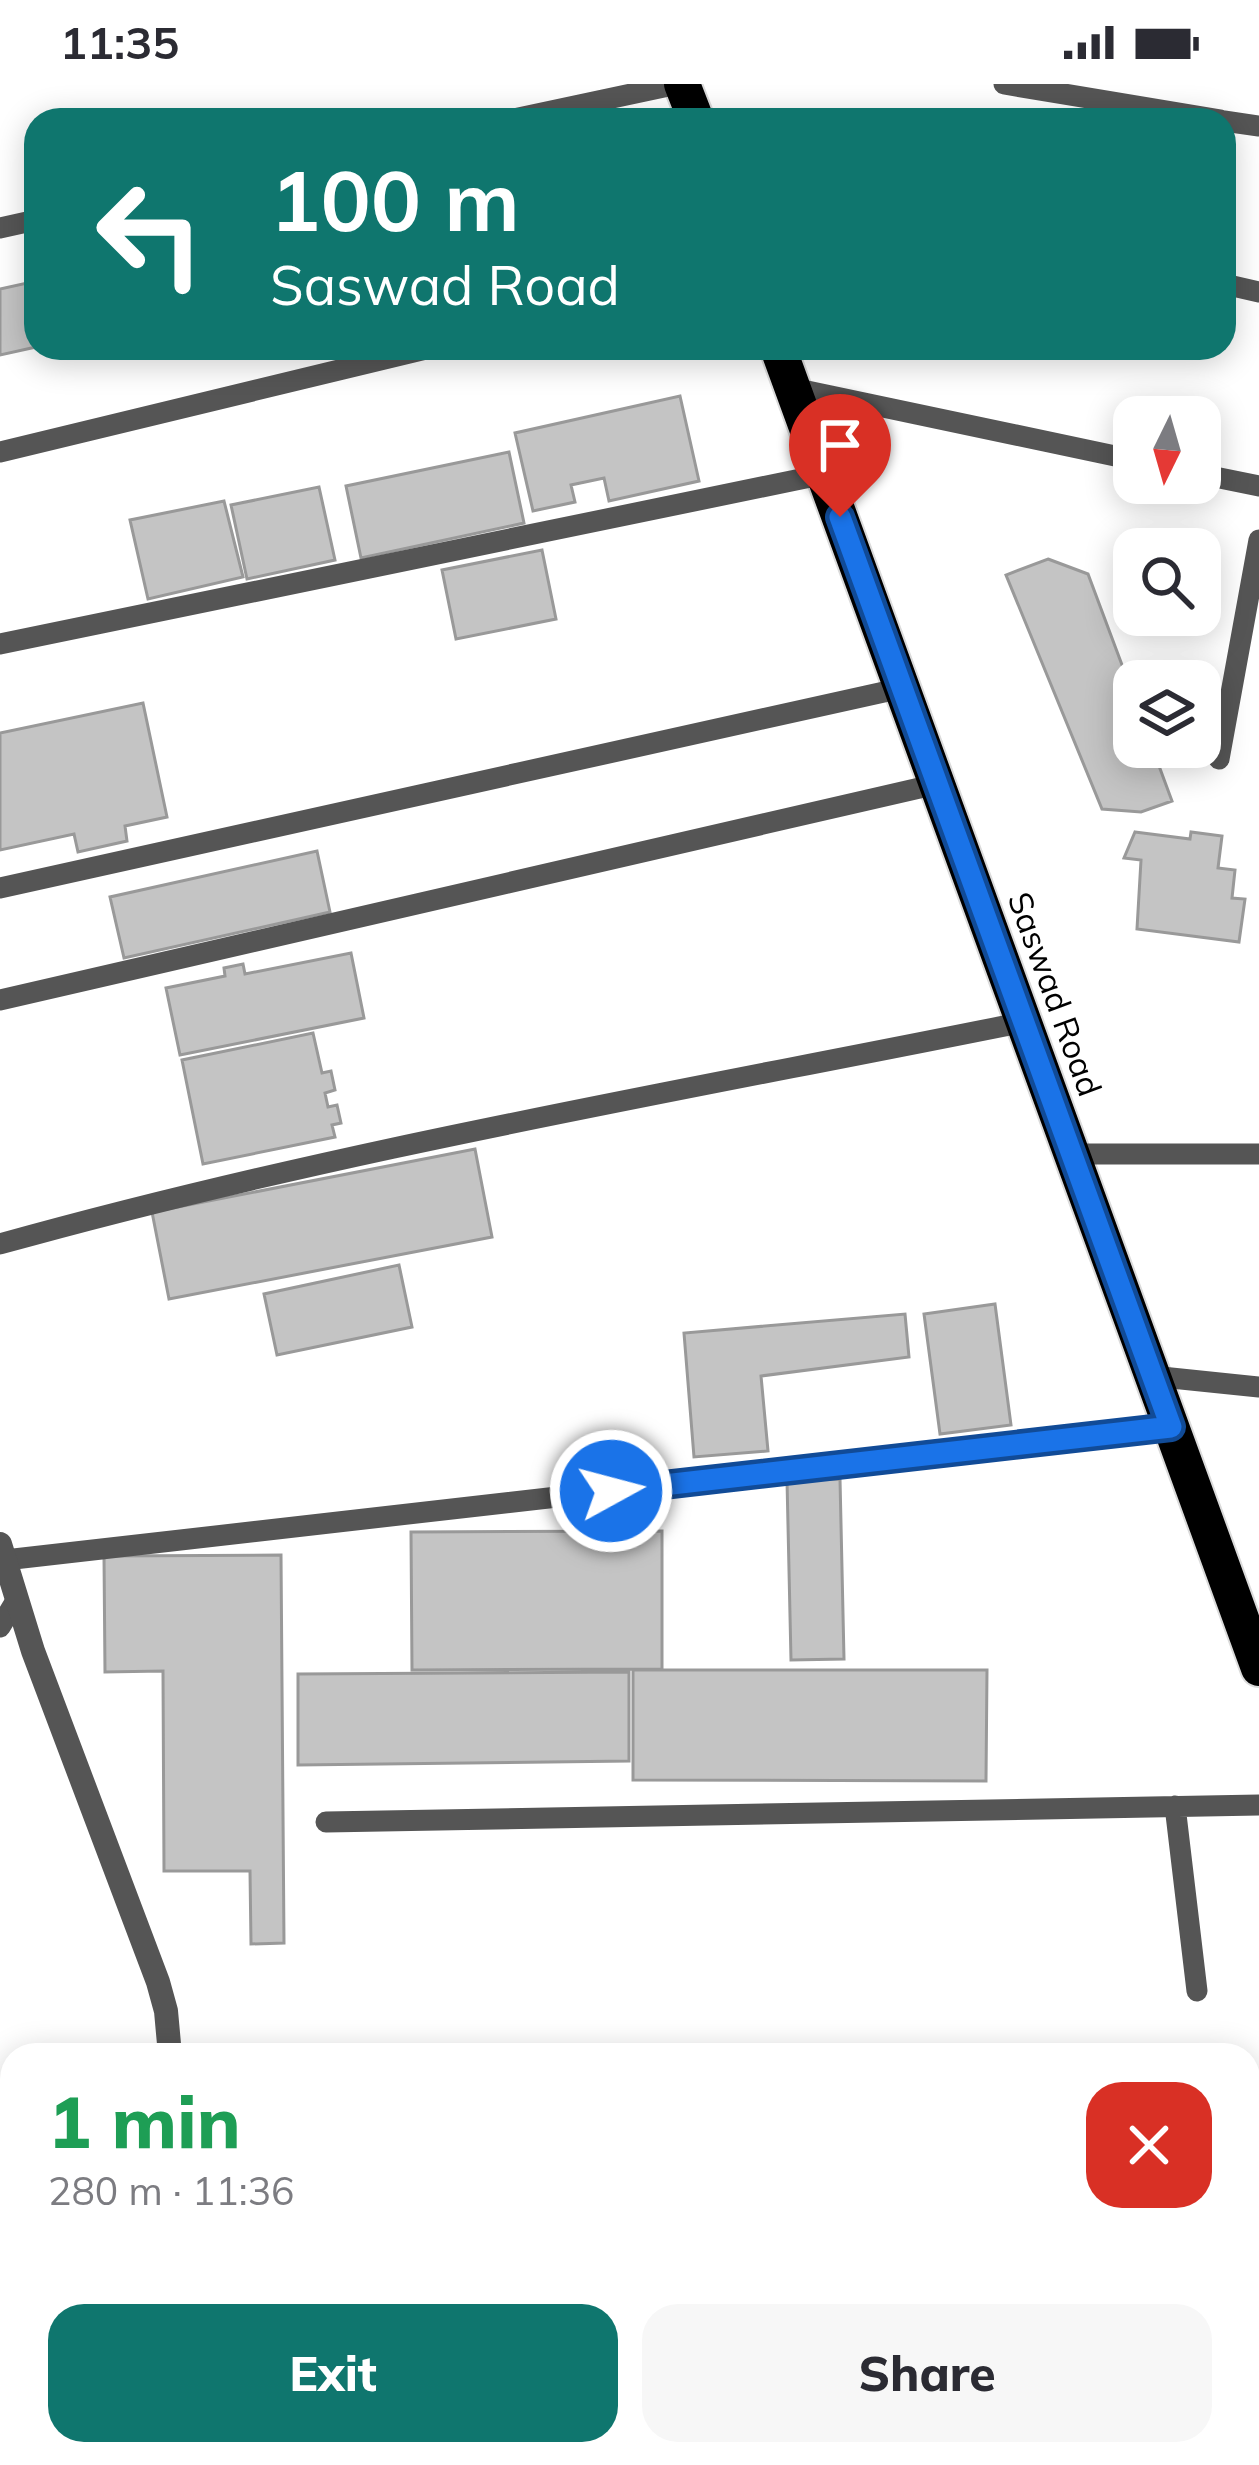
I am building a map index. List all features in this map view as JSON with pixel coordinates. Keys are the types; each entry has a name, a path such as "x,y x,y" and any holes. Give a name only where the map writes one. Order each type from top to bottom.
{"highway":[{"name":"Saswad Road","path":"782,360 1171,1427 1252,1622 1259,1668"}],"street":[{"path":"3,1552 33,1652 158,1982 169,2043"}],"lane":[{"path":"565,108 680,84"},
{"path":"1004,84 1149,108"},
{"path":"0,452 380,360"},
{"path":"793,388 1113,456"},
{"path":"0,644 824,474"},
{"path":"1221,478 1259,486"},
{"path":"1221,748 1259,540"},
{"path":"0,888 902,688"},
{"path":"0,1000 937,784"},
{"path":"0,1244 142,1204 404,1147 1024,1022"},
{"path":"1072,1154 1259,1154"},
{"path":"1153,1376 1259,1387"},
{"path":"3,1552 1171,1427"},
{"path":"0,1627 17,1599"},
{"path":"326,1822 1259,1805"},
{"path":"1175,1806 1196,1991"}],"building":[{"path":"24,284 24,350 0,355 0,289"},
{"path":"680,396 699,481 609,501 604,478 571,485 575,502 533,511 515,433"},
{"path":"509,452 524,523 361,558 346,486"},
{"path":"319,487 335,560 247,579 231,505"},
{"path":"224,501 243,577 148,599 130,520"},
{"path":"542,550 556,619 456,639 442,570"},
{"path":"1048,559 1088,574 1120,660 1113,660 1113,768 1160,768 1172,801 1141,812 1102,809 1006,575"},
{"path":"143,703 167,817 125,826 127,841 78,852 74,834 0,850 0,733"},
{"path":"1135,832 1190,839 1191,832 1222,836 1218,868 1235,870 1232,898 1245,899 1239,942 1137,929 1141,860 1124,858"},
{"path":"317,851 330,912 124,958 110,897"},
{"path":"351,953 364,1018 180,1055 166,988 225,976 224,968 243,964 245,974"},
{"path":"313,1033 322,1073 331,1071 335,1090 325,1093 328,1107 337,1105 341,1123 332,1125 335,1137 203,1164 182,1060"},
{"path":"475,1149 492,1237 169,1299 152,1212"},
{"path":"399,1265 412,1327 277,1355 264,1294"},
{"path":"995,1304 1011,1425 940,1434 924,1314"},
{"path":"905,1314 909,1357 761,1376 768,1451 694,1457 684,1333"},
{"path":"840,1479 844,1659 791,1660 787,1480"},
{"path":"662,1531 662,1669 412,1670 411,1532"},
{"path":"281,1555 284,1943 251,1944 250,1871 164,1871 163,1671 105,1672 104,1556"},
{"path":"633,1670 987,1670 986,1781 633,1780"},
{"path":"629,1672 629,1761 298,1765 298,1674"}],"route":[{"path":"611,1491 1171,1427 840,517"}]}
